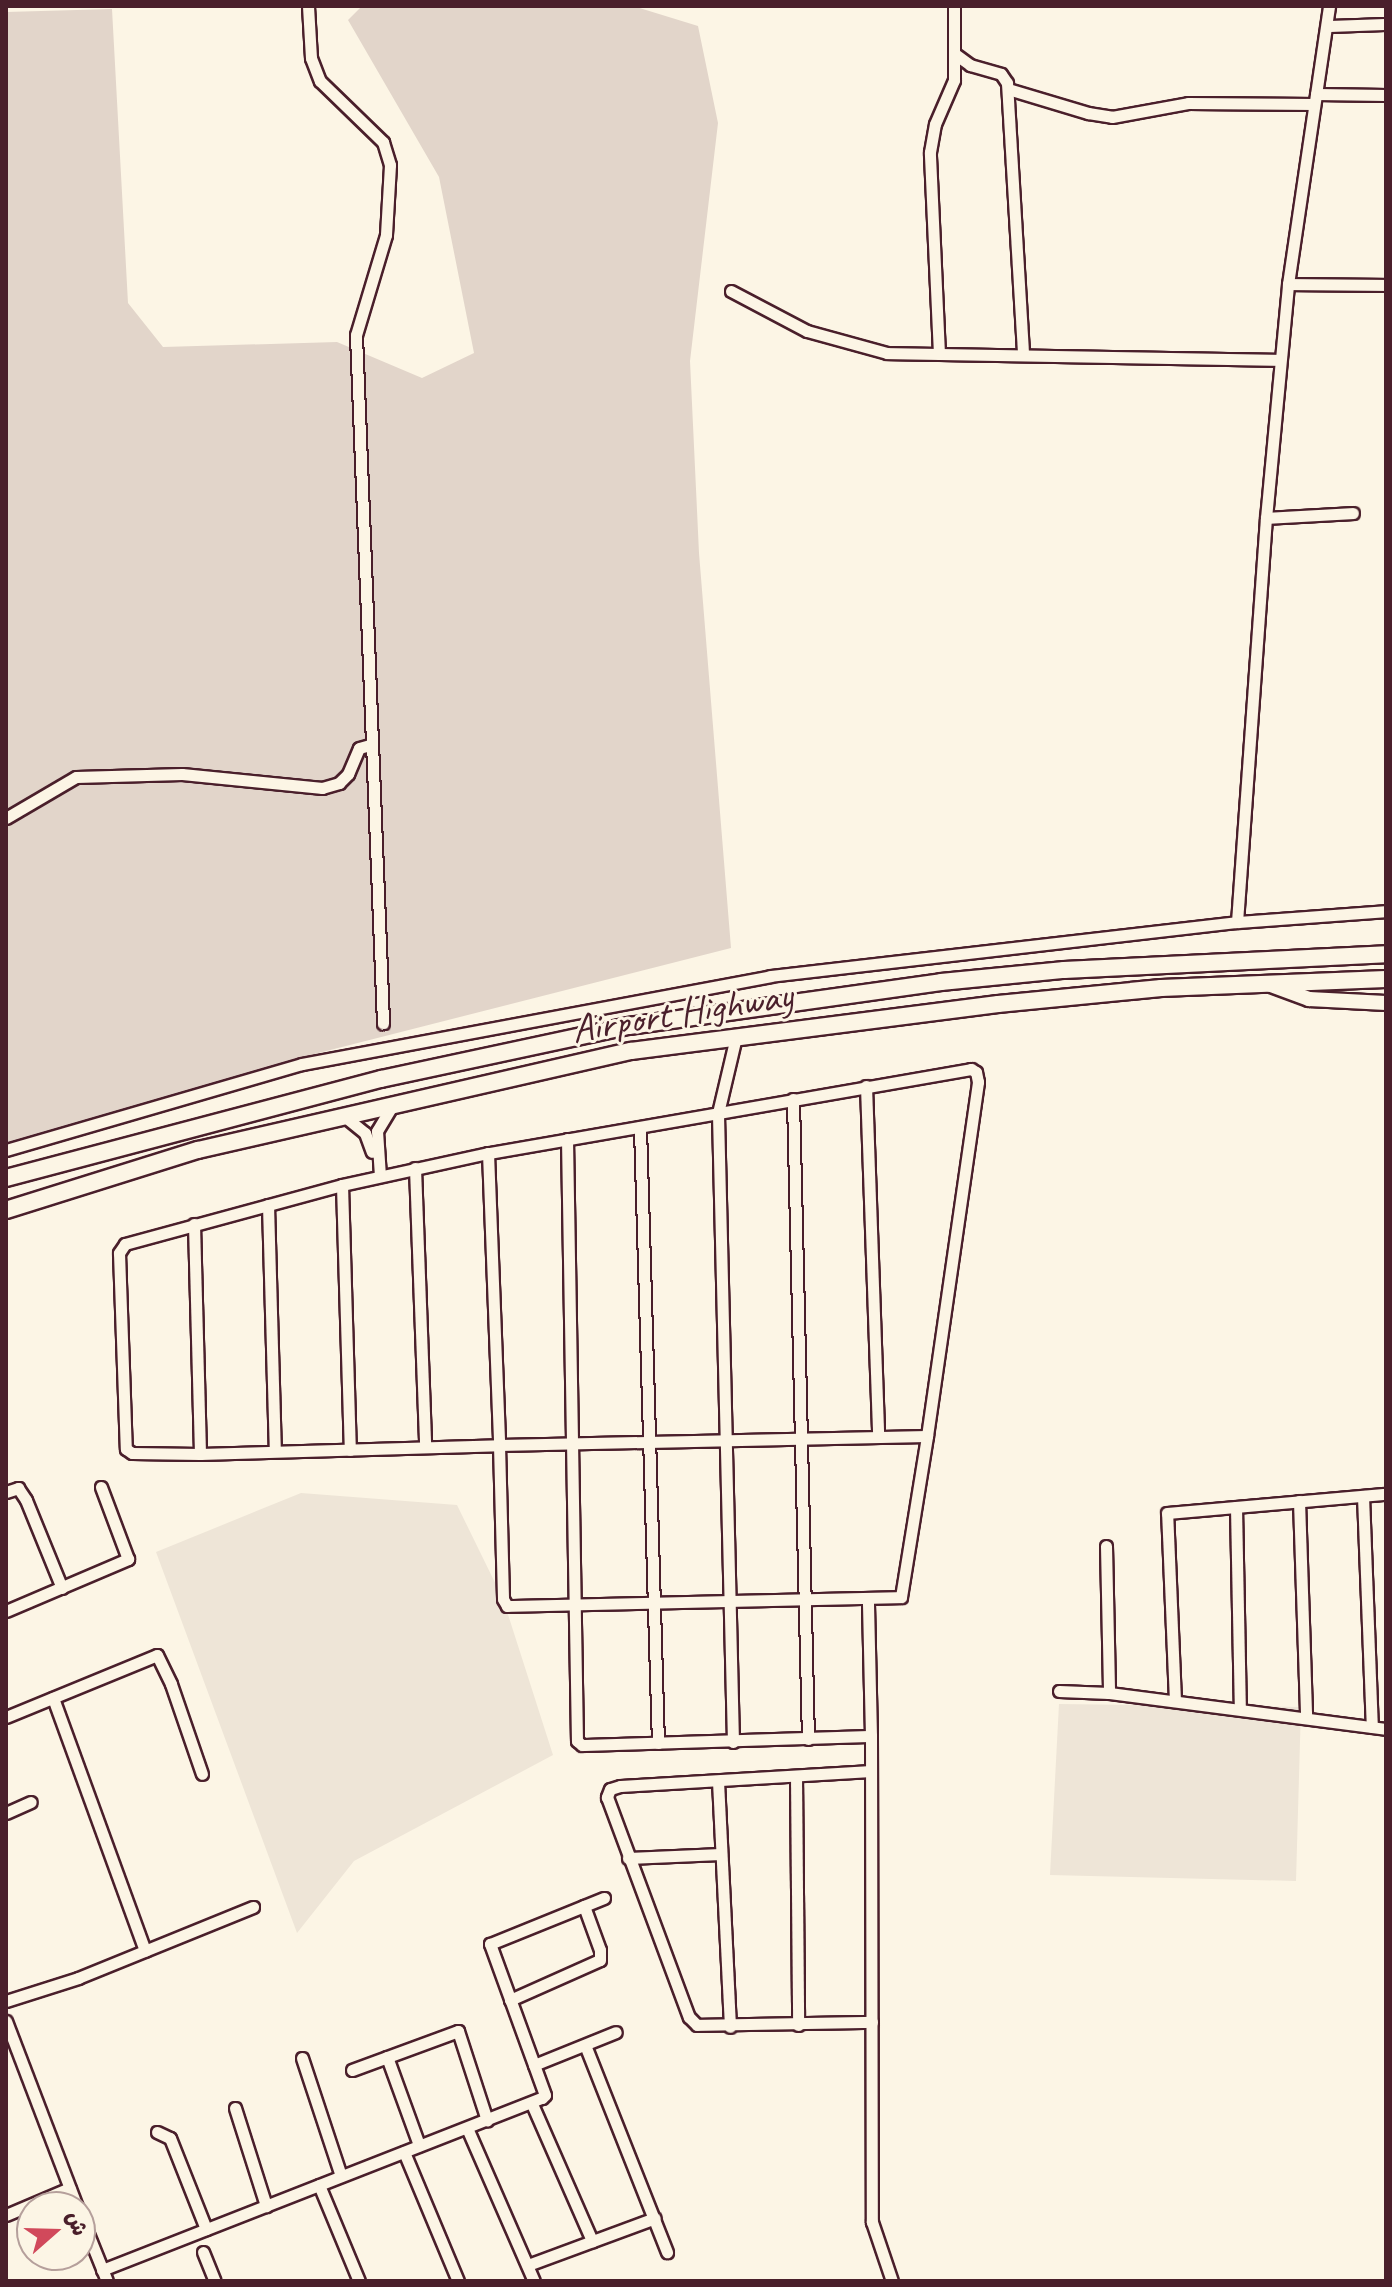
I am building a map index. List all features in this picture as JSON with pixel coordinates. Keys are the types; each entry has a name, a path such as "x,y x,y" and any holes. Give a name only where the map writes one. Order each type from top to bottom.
{"highway":[{"name":"Airport Highway","path":"6,1180 390,1076 629,1026 914,986 1064,970 1386,954"},
{"name":"Airport Highway","path":"6,1210 198,1150 592,1058 998,1004 1161,988 1386,979"},
{"path":"6,1204 97,1180"}],"main road":[{"path":"1267,984 1309,999 1386,1003"}],"street":[{"path":"308,6 315,71 329,92 383,142 390,165 390,203 383,248 356,335 383,1023"},
{"path":"939,354 931,142 935,124 952,90 954,6"},
{"path":"1237,922 1280,360 1288,284 1329,6"},
{"path":"1328,26 1386,24"},
{"path":"955,54 974,67 1001,74 1008,89 1023,355"},
{"path":"1008,89 1112,117 1206,102 1386,95"},
{"path":"1288,284 1386,285"},
{"path":"731,291 787,322 846,344 887,353 1280,360"},
{"path":"1266,518 1353,513"},
{"path":"6,818 76,777 182,774 322,788 339,783 348,774 359,748 370,745"},
{"path":"6,1150 302,1064 808,970 1237,922 1386,911"},
{"path":"733,1742 718,1113 736,1037"},
{"path":"488,1153 499,1445 505,1604 514,1608 574,1607 897,1599 903,1595 927,1436 978,1078 974,1070 968,1068 488,1153 415,1168 194,1224 120,1247 126,1449 132,1453 200,1454 499,1445 927,1436"},
{"path":"866,1086 878,1437"},
{"path":"793,1099 808,1739"},
{"path":"378,1176 375,1156 377,1131 393,1105"},
{"path":"343,1116 365,1133 375,1156 394,1173"},
{"path":"640,1127 658,1743"},
{"path":"567,1139 577,1741 582,1745 871,1736"},
{"path":"359,1181 375,1156"},
{"path":"415,1168 425,1447"},
{"path":"342,1185 350,1450"},
{"path":"268,1205 275,1451"},
{"path":"194,1224 200,1454"},
{"path":"6,1611 128,1559 101,1487"},
{"path":"6,1492 18,1488 26,1500 62,1588"},
{"path":"1175,1701 1167,1513 1386,1494"},
{"path":"1363,1496 1372,1727"},
{"path":"1299,1501 1306,1717"},
{"path":"1236,1507 1240,1709"},
{"path":"1106,1546 1109,1693"},
{"path":"868,1599 872,2222 892,2281"},
{"path":"6,1717 157,1655 171,1684 202,1774"},
{"path":"1059,1691 1109,1693 1386,1729"},
{"path":"53,1698 145,1951"},
{"path":"871,1771 610,1789 607,1797 689,2017 697,2025 705,2028 872,2022"},
{"path":"796,1776 798,2025"},
{"path":"718,1781 730,2027"},
{"path":"6,1813 31,1802"},
{"path":"628,1858 721,1854"},
{"path":"96,2255 104,2275 206,2229 532,2104 545,2095 490,1944 604,1898"},
{"path":"510,2000 600,1960 584,1906"},
{"path":"6,2001 145,1951 253,1907"},
{"path":"6,2021 71,2191"},
{"path":"352,2070 461,2032 487,2120"},
{"path":"534,2065 616,2032"},
{"path":"585,2045 667,2252"},
{"path":"387,2057 419,2145"},
{"path":"302,2058 341,2176"},
{"path":"532,2104 592,2241"},
{"path":"235,2108 266,2206"},
{"path":"467,2128 534,2281"},
{"path":"157,2132 170,2138 206,2229"},
{"path":"404,2152 458,2281"},
{"path":"319,2185 359,2281"},
{"path":"6,2215 70,2188"},
{"path":"528,2265 655,2218"},
{"path":"203,2252 215,2281"}],"shaded area":[{"path":"362,6 633,6 698,26 718,123 690,361 699,553 731,948 287,1061 6,1150 6,12 112,9 128,303 163,347 337,342 422,378 474,353 439,177 348,20"},
{"path":"301,1493 457,1505 503,1599 553,1755 354,1861 297,1933 156,1552"},
{"path":"1059,1704 1301,1707 1296,1881 1050,1875"}]}
